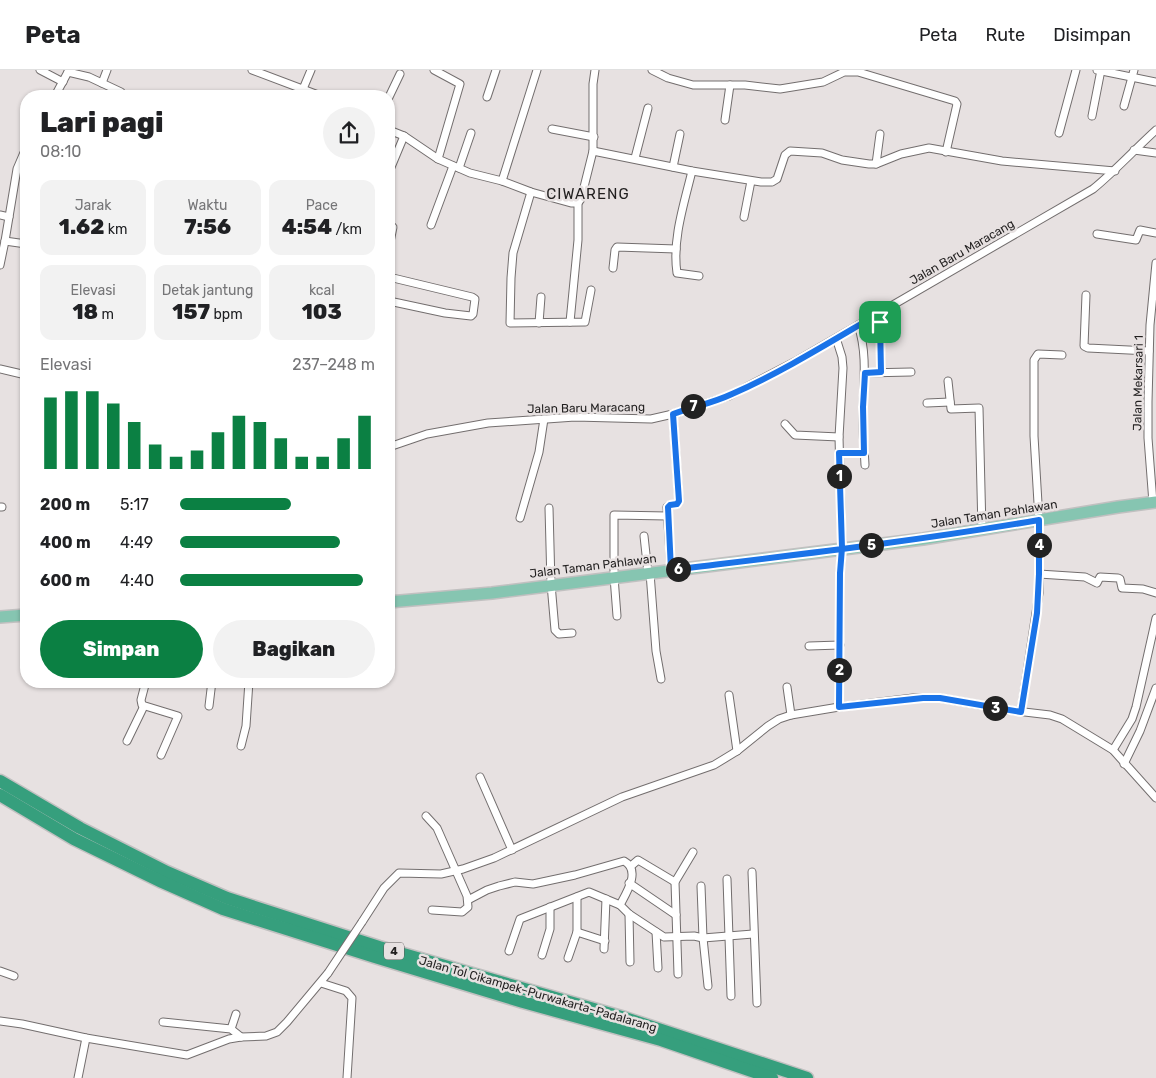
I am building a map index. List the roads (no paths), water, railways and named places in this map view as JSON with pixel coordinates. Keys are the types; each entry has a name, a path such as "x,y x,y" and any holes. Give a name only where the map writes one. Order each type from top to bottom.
{"highway":[{"name":"Jalan Tol Cikampek–Purwakarta–Padalarang","path":"0,781 80,828 167,872 227,898 378,946 625,1018 807,1078"},
{"name":"Jalan Tol Cikampek–Purwakarta–Padalarang","path":"0,796 74,839 162,882 223,909 375,958 523,1002 662,1040 772,1078"}],"main road":[{"name":"Jalan Taman Pahlawan","path":"395,601 492,593 982,530 1118,507 1154,503"},
{"path":"0,617 20,615"}],"street":[{"path":"40,70 63,82"},
{"path":"102,83 107,70"},
{"path":"252,70 303,89 311,70"},
{"path":"434,70 460,84 438,159"},
{"path":"487,97 496,70"},
{"path":"502,181 536,70"},
{"path":"395,132 404,136 438,159 456,167 571,204 578,203 582,199 593,150 593,84 595,70"},
{"path":"652,70 668,78 693,85 789,88 823,82 844,71 858,72 955,101 957,104 946,152"},
{"path":"1059,133 1076,70"},
{"path":"1092,116 1100,70 1133,74 1156,82"},
{"path":"58,90 69,71 89,77 117,90"},
{"path":"392,90 400,74"},
{"path":"1124,106 1133,74"},
{"path":"725,120 730,85"},
{"path":"635,158 648,108"},
{"path":"552,129 594,138"},
{"name":"Jalan Baru Maracang","path":"395,444 419,436 488,423 575,417 650,419 673,414 729,396 836,338 1093,189 1115,171 1156,130"},
{"path":"432,225 471,133"},
{"path":"673,167 680,134"},
{"path":"876,164 880,134"},
{"path":"395,158 404,136"},
{"path":"593,150 692,171 751,181 772,182 776,180 785,155 790,152 822,152 858,164 876,164 901,154 929,148 1002,161 1115,171"},
{"path":"1134,150 1156,153"},
{"path":"0,265 6,241 17,169 20,164"},
{"path":"692,171 676,249 676,273 699,276"},
{"path":"744,217 751,181"},
{"path":"531,192 513,253 511,324 586,321 591,290"},
{"path":"570,322 578,240 578,203"},
{"path":"0,215 9,218"},
{"path":"1097,234 1136,240 1140,230 1156,233"},
{"path":"6,241 20,243"},
{"path":"613,268 617,247 676,249"},
{"name":"Jalan Mekarsari 1","path":"1154,503 1148,425 1149,350 1156,263"},
{"path":"395,278 472,296 475,300 471,316 445,314 395,302"},
{"path":"1086,295 1084,346 1088,348 1149,350"},
{"path":"538,323 542,297"},
{"path":"878,314 880,322 881,372"},
{"path":"858,325 862,339 865,373 863,407 865,466"},
{"path":"836,338 842,357 843,368 839,437 842,548 839,707"},
{"path":"1021,712 1037,613 1039,574 1039,520 1034,436 1034,360 1038,354 1062,355"},
{"path":"0,369 20,374"},
{"path":"865,373 911,372"},
{"path":"948,381 952,409 979,408 982,530"},
{"path":"927,403 950,402"},
{"path":"671,570 667,516 668,505 677,504 679,501 673,414"},
{"path":"520,518 539,452 544,419"},
{"path":"785,424 791,433 795,435 839,437"},
{"path":"839,453 864,453"},
{"path":"549,508 551,584 555,630 559,634 572,633"},
{"path":"617,616 614,577 614,515 667,516"},
{"path":"644,536 656,651 661,679"},
{"path":"1039,574 1085,577 1097,583 1100,577 1118,578 1122,588 1144,589 1156,593"},
{"path":"1113,750 1132,719 1142,684 1156,618"},
{"path":"809,646 840,645"},
{"path":"1124,764 1156,688 1142,684"},
{"path":"787,687 791,715"},
{"path":"144,688 141,703 144,706 178,716 161,755"},
{"path":"209,706 211,688"},
{"path":"241,746 246,726 249,688"},
{"path":"729,695 737,751"},
{"path":"0,1021 186,1055 221,1041 241,1037 266,1036 276,1032 321,983 384,888 398,873 429,875 474,866 512,850 612,801 707,768 737,751 779,719 791,715 839,707 923,698 940,698 1050,715 1062,719 1113,750 1156,798"},
{"path":"126,741 144,706"},
{"path":"480,777 512,850"},
{"path":"426,816 437,828 468,900 468,907 462,912 432,910"},
{"path":"678,974 675,882 693,852"},
{"path":"631,866 638,860 675,882"},
{"path":"468,900 487,890 515,882 533,884 581,874 621,861 626,862 633,870 630,883 620,905"},
{"path":"752,872 757,1003"},
{"path":"727,879 731,996"},
{"path":"630,883 676,914"},
{"path":"700,886 708,986"},
{"path":"509,951 520,919 589,892 620,905 629,914 664,936 703,938 753,934"},
{"path":"568,958 577,932 577,897"},
{"path":"604,949 606,899"},
{"path":"542,955 550,929 550,907"},
{"path":"629,914 630,962"},
{"path":"577,932 605,941"},
{"path":"656,932 658,968"},
{"path":"0,971 14,976"},
{"path":"321,983 346,991 352,998 347,1078"},
{"path":"231,1029 236,1014"},
{"path":"163,1022 231,1029 241,1037"},
{"path":"78,1078 86,1038"}],"district":[{"name":"CIWARENG","path":"588,194"}]}
